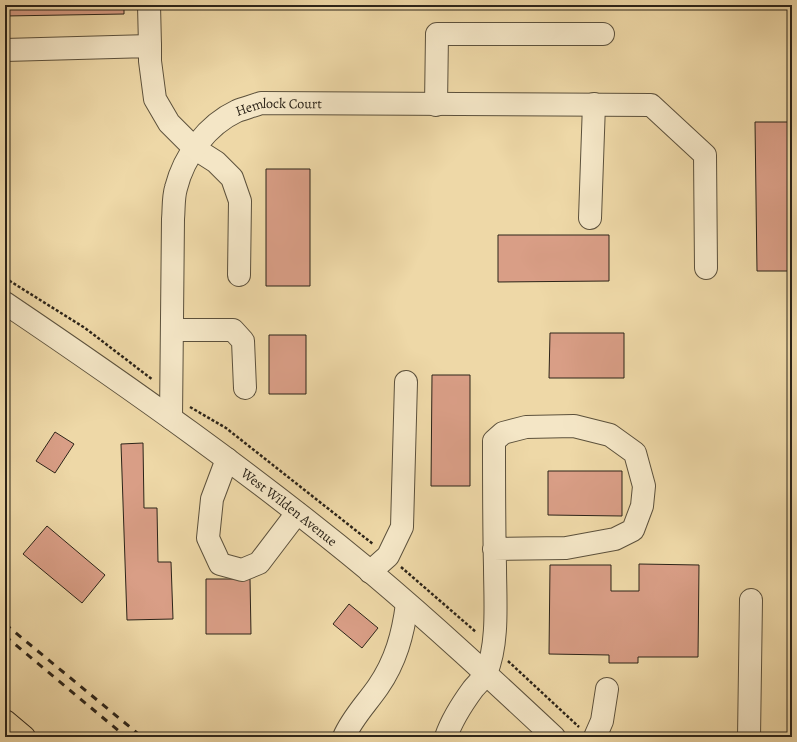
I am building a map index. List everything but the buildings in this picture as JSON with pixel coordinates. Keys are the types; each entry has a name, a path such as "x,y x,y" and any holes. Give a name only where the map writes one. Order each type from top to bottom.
{"highway":[{"path":"5,721 24,737"}],"street":[{"path":"149,5 150,61 155,99 168,123 194,148 216,162 232,178 240,201 239,276"},
{"path":"436,105 437,34 603,34"},
{"path":"5,50 150,46"},
{"name":"Hemlock Court","path":"171,418 173,219 176,189 182,171 194,148 204,135 220,122 237,112 261,103 651,105 705,155 706,268"},
{"path":"590,218 594,104"},
{"name":"West Wilden Avenue","path":"5,303 94,363 171,418 297,513 370,572 438,630 554,737"},
{"path":"172,330 233,330 243,341 245,388"},
{"path":"370,572 388,556 402,527 406,382"},
{"path":"446,737 450,724 458,711 486,674 493,648 494,441 503,433 526,427 574,426 610,435 635,453 644,486 642,506 633,530 615,539 566,548 494,549"},
{"path":"227,459 212,498 208,538 220,564 242,570 259,563 297,513"},
{"path":"749,737 751,600"},
{"path":"344,737 348,728 379,686 390,667 399,646 404,627 407,604"},
{"path":"595,737 602,721 608,689"}],"railway":[{"path":"5,624 142,737"},
{"path":"5,636 126,737"}]}
